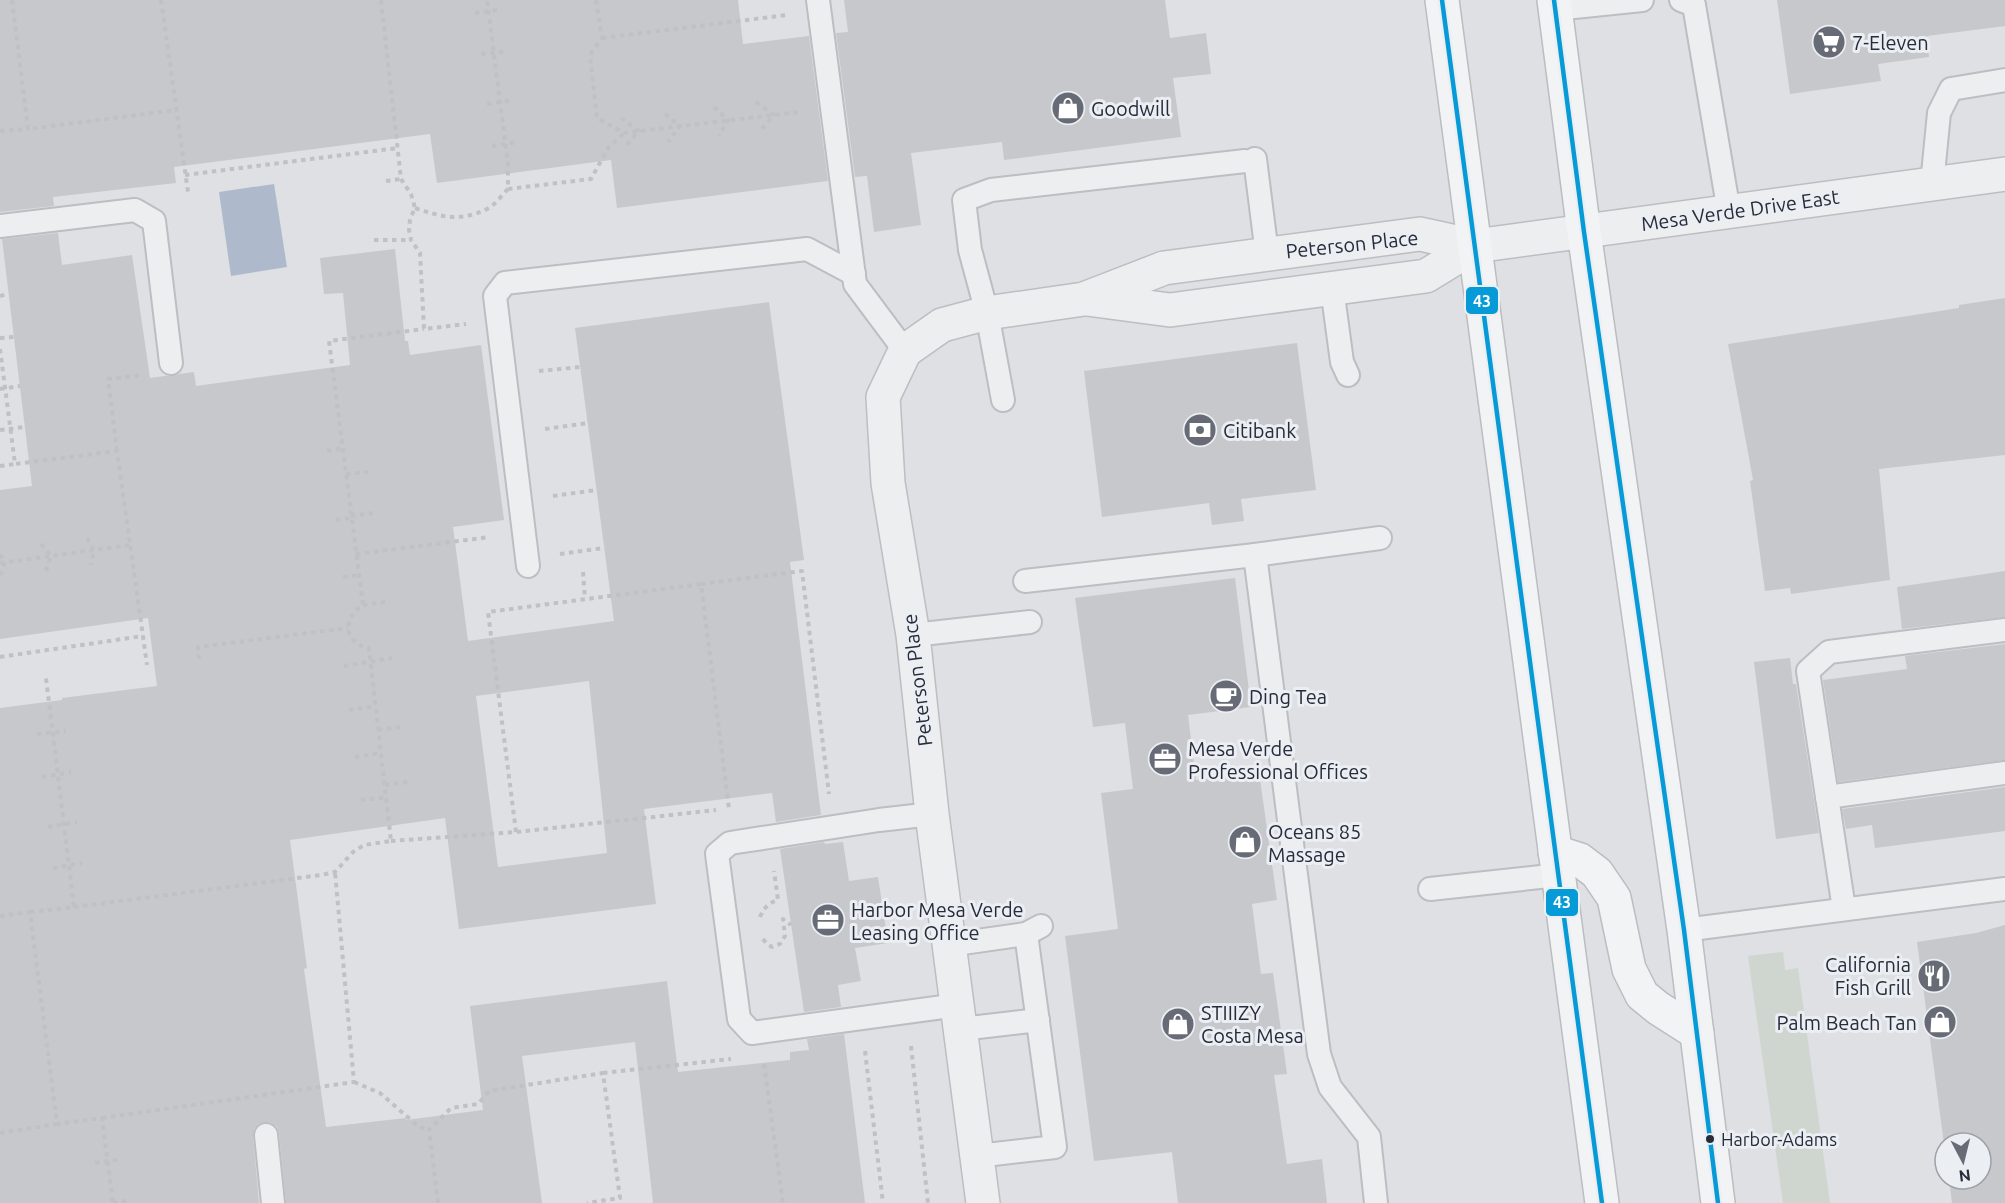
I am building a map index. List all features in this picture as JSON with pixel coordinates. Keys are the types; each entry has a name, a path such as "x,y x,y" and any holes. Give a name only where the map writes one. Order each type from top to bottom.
{"main road":[{"path":"1442,0 1602,1203"},
{"path":"1554,5 1584,232 1684,930 1718,1203"},
{"path":"1557,863 1580,860 1597,873 1614,898 1629,969 1642,995 1697,1033"}],"street":[{"name":"Mesa Verde Drive East","path":"1475,246 2005,174"},
{"name":"Peterson Place","path":"983,1203 932,814 913,635 888,483 883,397 905,351 942,325 987,313 1084,299 1164,268 1420,234 1475,246"},
{"name":"Peterson Place","path":"1084,299 1170,310 1426,276 1475,246"}],"lane":[{"path":"818,0 855,284 905,351"},
{"path":"1554,5 1642,0"},
{"path":"1681,0 1694,5 1729,212"},
{"path":"1932,184 1939,113 1951,89 2005,80"},
{"path":"1003,400 987,313 970,250 964,200 991,190 1250,160 1267,254"},
{"path":"0,226 135,210 154,221 171,363"},
{"path":"528,566 495,296 505,283 807,249 854,274"},
{"path":"1332,288 1342,362 1348,375"},
{"path":"1025,581 1256,555 1380,538"},
{"path":"1256,555 1318,1054 1330,1087 1369,1137 1376,1203"},
{"path":"913,635 1030,622"},
{"path":"1844,909 1808,672 1829,652 2005,630"},
{"path":"1827,797 2005,773"},
{"path":"932,814 730,843 717,854 739,1019 752,1033 959,1017 1038,1020"},
{"path":"1430,889 1557,863"},
{"path":"1684,930 2005,889"},
{"path":"949,945 1034,930 1038,1020 1055,1147 977,1156"},
{"path":"266,1135 273,1203"}],"path":[{"path":"12,0 27,129"},
{"path":"161,0 188,192"},
{"path":"381,0 401,179 411,194 415,208 410,219 409,230 411,240 420,252 424,329"},
{"path":"487,0 508,164 508,189"},
{"path":"596,0 602,38 590,55 597,118 624,133"},
{"path":"476,13 502,9"},
{"path":"602,38 792,15"},
{"path":"481,54 507,51"},
{"path":"487,104 513,100"},
{"path":"756,102 774,115"},
{"path":"714,107 728,120"},
{"path":"0,131 176,110"},
{"path":"415,208 441,217 461,217 489,208 508,189 591,178 608,148 624,133 804,111"},
{"path":"665,114 680,126"},
{"path":"761,130 774,115"},
{"path":"621,118 639,131"},
{"path":"719,136 728,120"},
{"path":"668,142 680,126"},
{"path":"625,147 639,131"},
{"path":"492,146 518,142"},
{"path":"185,175 398,148"},
{"path":"386,181 401,179"},
{"path":"374,240 411,240"},
{"path":"0,296 8,294"},
{"path":"363,605 329,341 469,323"},
{"path":"0,338 14,337"},
{"path":"0,349 2,388 15,464"},
{"path":"147,665 108,379 172,372 171,363"},
{"path":"558,369 580,367"},
{"path":"2,388 20,386"},
{"path":"564,426 588,423"},
{"path":"0,430 25,427"},
{"path":"327,451 343,448"},
{"path":"0,466 117,451"},
{"path":"346,474 368,472"},
{"path":"574,493 597,490"},
{"path":"336,520 373,513"},
{"path":"356,554 524,533"},
{"path":"87,538 94,550 91,565"},
{"path":"41,544 51,556"},
{"path":"3,563 130,545"},
{"path":"582,551 604,548"},
{"path":"0,555 3,563 0,576"},
{"path":"46,571 51,556"},
{"path":"516,832 488,612 802,571 830,804"},
{"path":"583,572 585,599"},
{"path":"343,577 359,575"},
{"path":"701,584 730,819"},
{"path":"385,602 363,605 351,615 348,628 351,637 356,642 362,647 369,648 391,841"},
{"path":"199,659 198,647 348,628"},
{"path":"0,657 142,636"},
{"path":"344,666 392,658"},
{"path":"46,678 75,907"},
{"path":"350,710 376,706"},
{"path":"378,730 401,727"},
{"path":"36,734 66,731"},
{"path":"355,757 381,753"},
{"path":"42,777 71,772"},
{"path":"385,785 408,782"},
{"path":"361,800 387,797"},
{"path":"0,916 335,872 353,852 364,845 391,841 516,832 729,809"},
{"path":"48,827 77,822"},
{"path":"770,837 778,900 764,908 760,917 763,939 772,947 780,944 786,936 783,919 791,925"},
{"path":"53,868 82,863"},
{"path":"335,872 354,1082"},
{"path":"866,915 892,910"},
{"path":"30,912 57,1124"},
{"path":"910,1038 928,1203"},
{"path":"865,1043 883,1203"},
{"path":"763,1056 783,1203"},
{"path":"429,1130 451,1108 478,1104 489,1091 603,1073 740,1058"},
{"path":"587,1203 620,1198 603,1073"},
{"path":"0,1133 354,1082 380,1094 419,1127 429,1130"},
{"path":"102,1118 113,1203 127,1201"},
{"path":"429,1130 438,1203"},
{"path":"95,1163 122,1159"}],"shaded area":[{"path":"1783,952 1785,970 1798,968 1830,1203 1783,1203 1748,956"}],"water":[{"path":"274,184 287,267 231,276 219,192"}],"building":[{"path":"0,0 738,0 743,44 809,36 828,181 617,208 611,160 437,183 430,134 174,167 176,183 53,197 54,206 0,212"},
{"name":"Goodwill","path":"844,0 1165,0 1170,38 1206,33 1211,74 1173,78 1181,137 1004,160 1002,142 911,153 921,225 874,232 867,176 855,177 836,33 848,32"},
{"path":"1777,0 2005,0 2005,26 1927,36 1929,57 1878,64 1881,81 1790,94"},
{"path":"58,233 62,265 132,255 150,378 194,372 196,386 350,365 343,293 324,294 320,258 395,249 405,341 408,341 410,355 481,345 504,520 453,527 468,641 614,621 575,328 769,302 804,560 790,562 821,815 776,822 772,793 644,809 656,904 459,929 445,818 290,840 307,968 304,969 326,1127 483,1110 470,1006 667,981 678,1072 790,1060 790,1052 809,1050 807,1039 844,1034 865,1203 653,1203 635,1042 522,1056 542,1203 286,1203 279,1133 277,1127 265,1122 258,1124 253,1136 259,1203 0,1203 0,708 157,686 148,618 0,639 0,490 32,486 2,239","holes":["589,681 607,853 498,867 476,696"]},
{"path":"2005,298 2005,455 1879,469 1890,580 1791,594 1790,588 1765,591 1750,481 1753,480 1728,344 1959,308 1959,305"},
{"name":"Citibank","path":"1297,343 1316,490 1241,499 1244,521 1212,525 1209,503 1102,517 1084,371"},
{"path":"2005,571 2005,617 1902,629 1897,587"},
{"path":"1235,578 1251,707 1188,715 1196,780 1259,772 1277,900 1252,904 1261,974 1273,973 1287,1074 1274,1075 1287,1164 1322,1159 1327,1203 1178,1203 1172,1152 1094,1161 1065,936 1118,929 1101,793 1133,789 1125,723 1093,727 1075,598"},
{"path":"2005,644 2005,760 1838,782 1823,680 1907,669 1905,656"},
{"path":"1790,658 1819,833 1776,839 1754,662"},
{"path":"2005,787 2005,831 1875,848 1872,825 1846,829 1842,809"},
{"name":"Harbor Mesa Verde Leasing Office","path":"824,842 825,844 843,842 849,881 878,877 888,943 855,948 861,981 838,985 841,1007 804,1012 780,849"},
{"path":"2005,925 2005,1203 1952,1203 1950,1191 1993,1191 1993,1131 1942,1131 1917,942 1976,933"}],"transit line":[{"name":"43","path":"1442,0 1602,1203"},
{"name":"43","path":"1554,0 1584,232 1684,930 1718,1203"}],"place":[{"name":"7-Eleven","path":"1829,42"},
{"name":"Goodwill","path":"1068,108"},
{"name":"Citibank","path":"1200,430"},
{"name":"Ding Tea","path":"1226,696"},
{"name":"Mesa Verde Professional Offices","path":"1165,759"},
{"name":"Oceans 85 Massage","path":"1245,842"},
{"name":"Harbor Mesa Verde Leasing Office","path":"828,920"},
{"name":"California Fish Grill","path":"1934,976"},
{"name":"Palm Beach Tan","path":"1940,1022"},
{"name":"STIIIZY Costa Mesa","path":"1178,1024"},
{"name":"Harbor-Adams","path":"1710,1139"}]}
